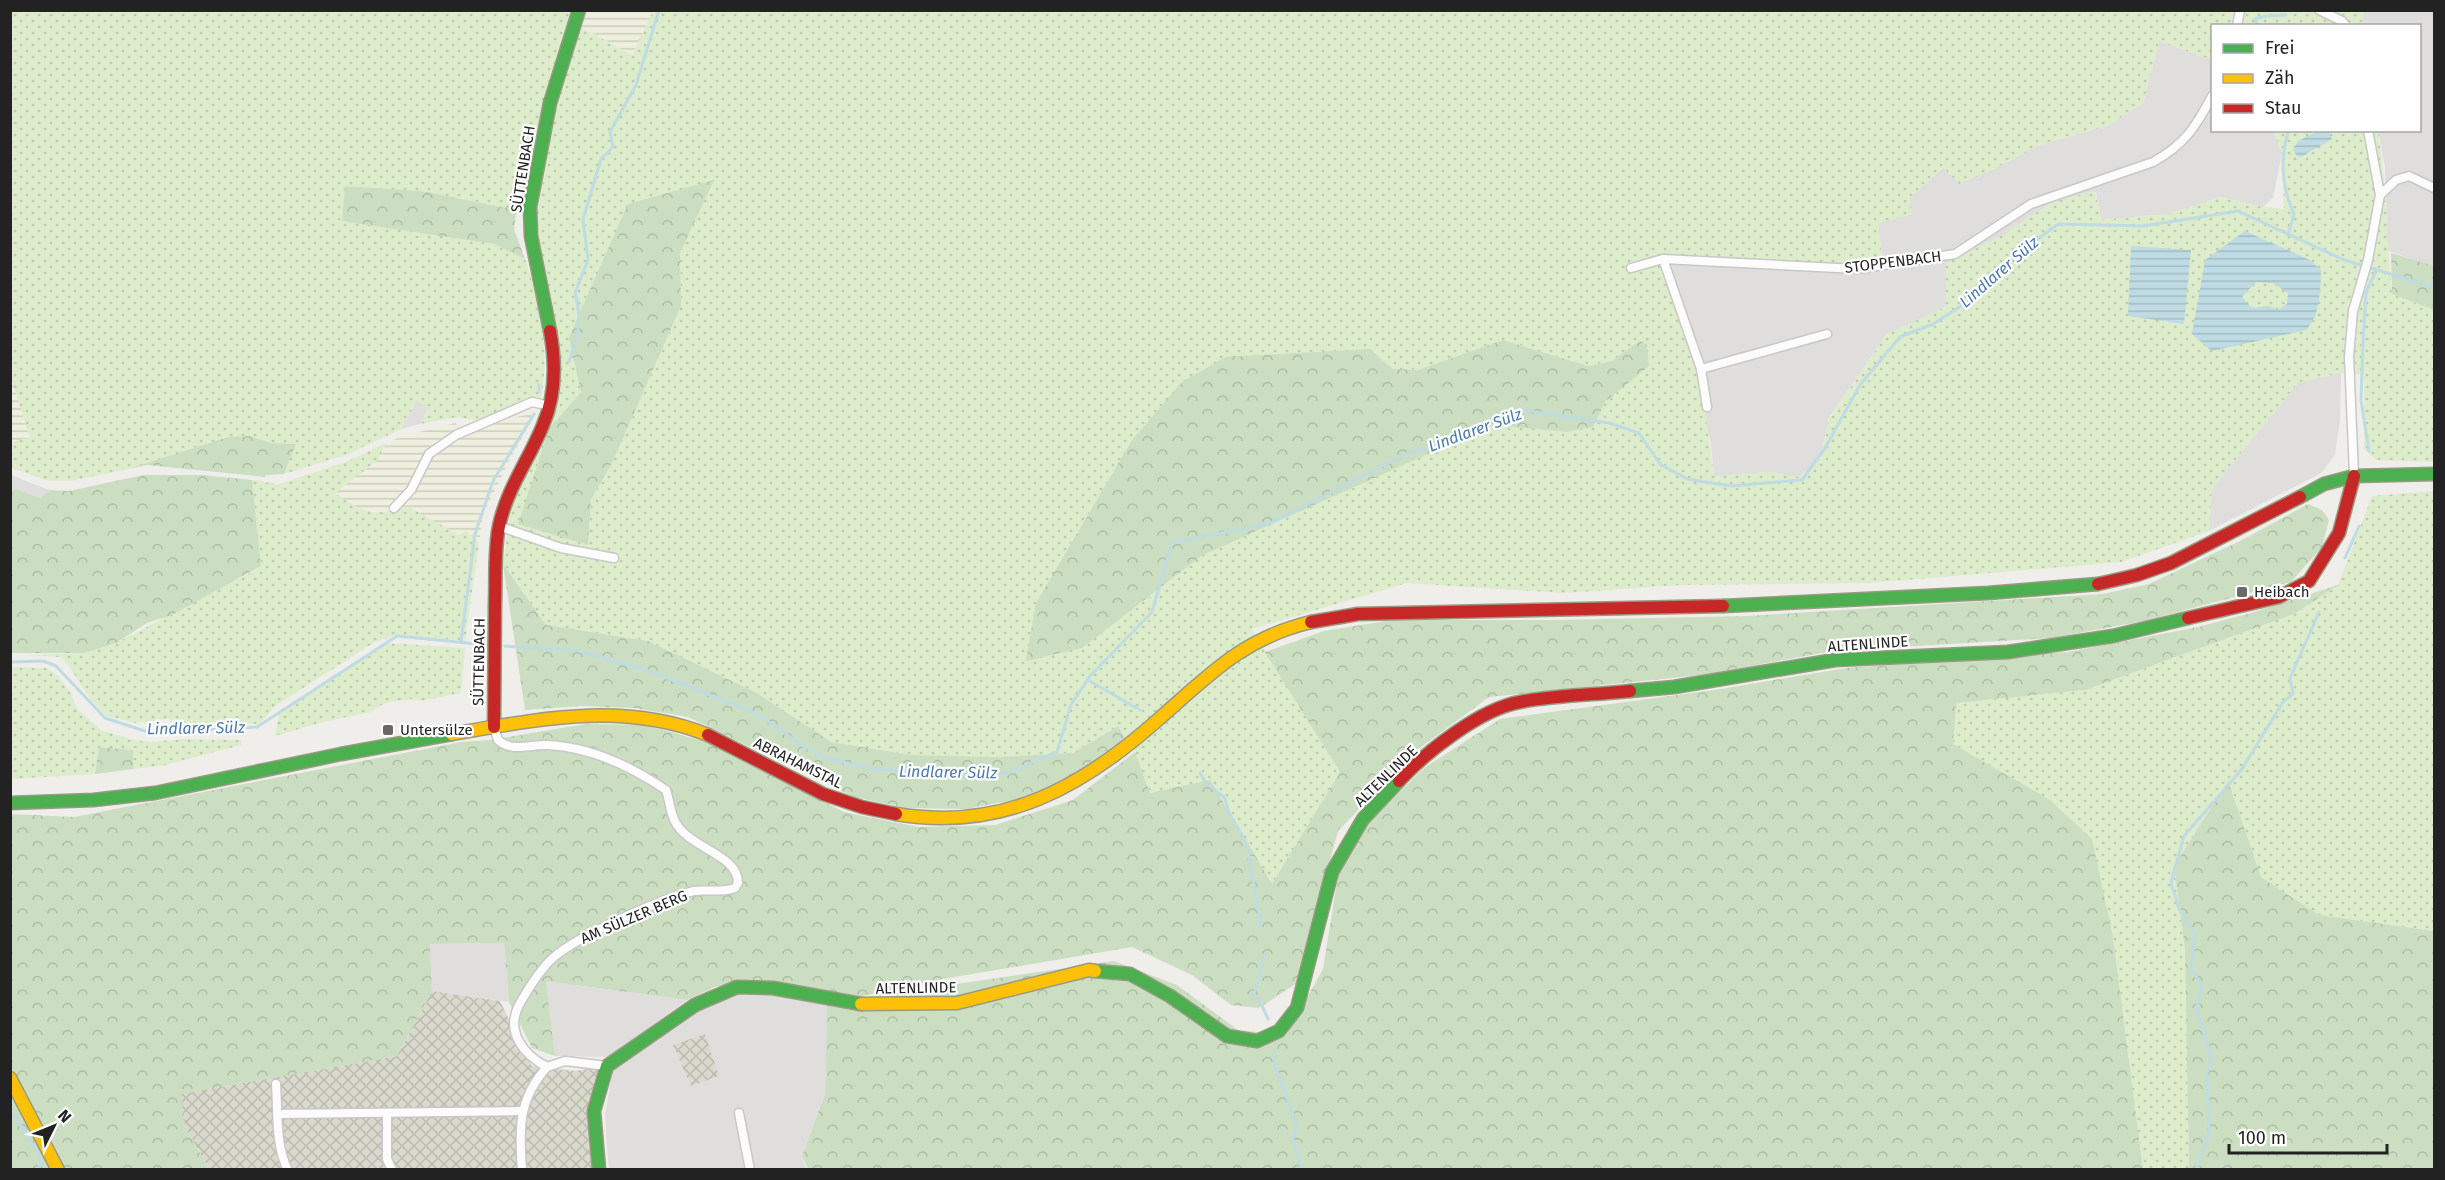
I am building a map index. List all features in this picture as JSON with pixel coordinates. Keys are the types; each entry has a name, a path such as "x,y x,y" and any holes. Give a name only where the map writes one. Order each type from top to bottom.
{"street":[{"name":"SÜTTENBACH","path":"494,727 495,572 499,526 512,484 543,426 550,406 554,381 554,352 531,236 530,207 550,103 579,10"},
{"path":"2319,10 2344,24"},
{"name":"STOPPENBACH","path":"1631,268 1663,259 1857,269 1955,254 2031,204 2153,162 2172,152 2194,130 2211,98"},
{"path":"2354,476 2349,356 2353,311 2368,260 2380,195 2368,132"},
{"path":"2380,195 2396,180 2409,176 2434,188"},
{"path":"1663,259 1701,369 1707,407"},
{"path":"1701,369 1827,334"},
{"path":"394,508 411,490 429,454 456,435 532,402 550,406"},
{"name":"ABRAHAMSTAL","path":"10,802 105,799 173,791 356,751 494,727 599,714 646,717 697,731 812,789 855,805 886,813 920,817 979,815 1053,795 1088,776 1135,741 1201,681 1242,649 1277,631 1308,622 1358,614 1759,605 2091,585 2137,575 2171,563 2324,484 2354,476 2434,474"},
{"name":"ALTENLINDE","path":"607,1066 695,1005 737,987 773,988 852,1004 957,1003 1089,970 1130,975 1170,996 1227,1036 1257,1041 1279,1031 1297,1008 1332,872 1363,819 1415,764 1484,714 1519,702 1674,687 1835,660 2008,652 2113,636 2279,597 2309,581 2324,560 2338,533 2354,476"},
{"path":"499,526 561,548 614,558"},
{"name":"AM SÜLZER BERG","path":"494,727 498,740 509,747 547,745 572,748 626,766 654,781 666,790 672,817 678,827 692,842 727,860 734,866 738,876 735,888 695,891 671,899 586,937 554,957 524,998 514,1018 517,1038 522,1049 535,1061 547,1067"},
{"path":"522,1170 520,1123 532,1085 547,1067 565,1061 607,1066 594,1111 599,1170"},
{"path":"10,1078 58,1170"},
{"path":"276,1084 278,1132 288,1170"},
{"path":"278,1114 523,1111"},
{"path":"387,1113 387,1159 392,1170"},
{"path":"740,1113 750,1170"}],"shaded area":[{"path":"2363,11 2434,11 2434,268 2387,250 2385,167 2378,132 2421,132 2421,24 2362,24"},
{"path":"2159,41 2211,60 2211,132 2274,132 2282,153 2273,198 2263,207 2220,197 2168,214 2101,220 2096,192 2052,202 2008,232 1946,307 1887,334 1829,418 1820,460 1798,477 1768,472 1714,477 1711,444 1664,259 1883,265 1878,223 1912,214 1909,198 1944,167 1994,169 2037,146 2109,125 2143,103"},
{"path":"2341,373 2340,420 2335,455 2321,473 2209,531 2212,488 2299,382"},
{"path":"417,400 429,408 420,424 401,429"},
{"path":"10,474 50,490 40,498 16,489 11,490"},
{"path":"504,943 509,1002 432,991 430,944"},
{"path":"546,981 687,1000 608,1057 555,1056"},
{"path":"432,991 500,1001 532,1066 575,1071 607,1066 594,1111 593,1169 209,1169 185,1127 180,1094 397,1056"},
{"path":"728,992 827,1003 825,1094 802,1156 806,1169 609,1170 605,1116 613,1068"},
{"path":"705,1034 719,1076 691,1086 673,1045"}],"green space":[{"path":"10,11 573,11 541,112 524,208 505,208 422,191 346,186 342,220 494,244 525,259 536,294 544,345 545,363 541,398 478,421 458,417 420,424 428,408 417,401 401,429 346,455 284,474 296,444 271,443 249,436 228,437 128,469 71,481 49,481 11,468 11,442 30,438 10,374"},
{"path":"515,11 653,11 632,55 579,25"},
{"path":"653,11 2363,11 2362,24 2211,24 2211,60 2159,41 2143,103 2109,125 2037,146 1994,169 1959,184 1943,167 1909,198 1912,214 1878,223 1883,266 1665,259 1697,353 1714,476 1768,472 1798,477 1820,460 1829,419 1887,334 1946,307 1946,263 2008,232 2052,202 2095,191 2101,220 2168,214 2220,197 2263,207 2284,209 2282,153 2274,132 2378,132 2392,294 2434,310 2434,462 2376,460 2364,449 2364,375 2341,373 2299,382 2212,488 2209,531 2121,562 1869,583 1682,585 1563,593 1407,583 1252,629 1340,772 1272,885 1210,781 1150,793 1135,752 1118,726 1073,753 997,757 911,755 831,742 757,693 648,641 546,625 503,564 513,494 557,392 540,262 533,182 577,25 632,55","holes":["713,180 680,253 681,306 613,461 591,500 588,544 549,429 581,392","1503,340 1588,366 1612,361 1640,342 1649,366 1605,402 1593,427 1566,432 1493,425 1203,555 1139,605 1036,603 1132,440 1369,349 1393,369 1418,370"]},
{"path":"714,180 680,253 681,306 613,461 591,500 588,545 518,524 549,429 581,392 569,337 628,204"},
{"path":"345,186 422,191 505,208 524,208 516,215 514,229 525,259 494,244 342,221"},
{"path":"2391,253 2434,266 2434,310 2392,294"},
{"path":"1503,340 1588,366 1612,361 1640,341 1647,345 1649,366 1605,402 1593,427 1566,432 1493,425 1203,555 1082,648 1026,661 1036,603 1132,440 1182,382 1226,357 1370,349 1393,369 1418,370"},
{"path":"10,374 30,438 11,442 10,442"},
{"path":"536,413 483,515 479,543 466,531 459,536 409,507 383,513 361,511 334,493 378,460 386,443 400,437 456,423 458,429"},
{"path":"249,436 271,443 296,444 284,474 266,475 265,477 147,465 128,469 228,437"},
{"path":"386,443 378,460 335,493 355,506 370,512 386,512 409,507 459,535 466,531 479,543 465,641 397,635 375,642 275,706 260,724 185,723 166,719 135,723 106,716 90,699 69,666 60,657 27,655 84,653 116,643 254,571 261,565 252,480 272,482 277,485 348,461"},
{"path":"143,475 203,475 252,480 261,566 172,615 147,623 116,643 84,653 11,653 11,490 16,489 40,498 50,490 69,491"},
{"path":"2434,491 2434,931 2319,915 2260,877 2227,782 2174,866 2185,949 2189,1169 2143,1169 2113,937 1952,744 1956,703 2085,690 2296,613 2338,585 2372,496"},
{"path":"2308,504 2322,510 2329,520 2322,547 2291,582 2144,621 2052,638 1833,651 1701,675 1489,697 1413,753 1338,831 1317,906 1303,979 1259,1008 1231,1005 1192,975 1132,947 937,980 840,1001 1114,961 1177,985 1238,1030 1286,1035 1323,969 1338,876 1371,820 1424,768 1500,719 1721,689 1846,668 2068,652 2198,627 2251,613 2338,585 2296,613 2085,690 1956,703 1953,744 2050,800 2092,839 2113,937 2143,1169 808,1169 802,1156 825,1094 827,1003 728,992 717,986 687,1000 546,981 555,1056 532,1048 509,1002 504,943 430,944 432,991 397,1056 181,1094 185,1127 209,1169 64,1169 11,1067 11,814 74,817 461,742 490,740 586,724 647,725 706,742 844,812 918,827 995,825 1073,800 1135,752 1150,793 1210,780 1272,884 1340,772 1265,652 1324,631 1392,620 1558,620 1747,616 2103,594 2149,584 2242,540"},
{"path":"503,564 546,625 648,641 757,693 831,742 911,755 997,757 1073,753 1118,726 1126,739 1061,784 1020,799 966,809 906,808 854,797 688,717 634,708 581,706 525,710"},
{"path":"388,643 465,648 461,693 421,701 412,699 395,701 381,705 371,712 323,722 275,736 279,712"},
{"path":"10,667 46,668 57,675 71,693 77,709 101,730 134,740 151,742 185,739 241,740 241,745 165,765 133,769 133,750 99,747 95,774 11,779"},
{"path":"99,747 133,750 133,769 95,774"},
{"path":"2228,781 2261,877 2319,915 2434,931 2434,1169 2189,1169 2185,949 2174,866"},
{"path":"10,1089 52,1169 11,1169"}],"water":[{"path":"2316,132 2328,132 2332,139 2301,157 2298,157 2293,150 2298,141"},
{"path":"2245,231 2310,260 2321,270 2319,302 2315,317 2306,330 2212,351 2192,334 2205,260","holes":["2256,282 2273,283 2288,293 2287,304 2278,310 2269,306 2252,308 2242,297"]},
{"path":"2131,246 2191,250 2184,324 2128,316"}],"waterway":[{"path":"569,362 579,320 575,293 588,260 583,219 601,159 613,147 610,132 636,85 659,10"},
{"name":"Heibach","path":"2257,24 2255,19 2286,15"},
{"name":"Heibach","path":"2288,132 2284,151 2283,173 2294,214 2288,235"},
{"name":"Lindlarer Sülz","path":"505,646 580,651 652,672 756,713 806,748 833,760 879,770 934,770 970,774 1008,773 1057,752 1071,705 1090,676 1152,612 1172,543 1271,523 1410,452 1451,442 1487,422 1522,410 1609,423 1639,433 1660,464 1687,479 1731,486 1802,480 1825,448 1860,385 1900,337 1933,324 1972,299 2017,254 2058,224 2143,226 2238,211 2344,260 2434,287"},
{"path":"2369,451 2361,400 2363,344 2366,292 2376,271"},
{"path":"539,385 539,392"},
{"path":"461,642 475,534 493,481 534,414"},
{"path":"2345,558 2359,526"},
{"path":"2196,1170 2209,1133 2207,1072 2212,1061 2196,1008 2202,986 2191,968 2195,934 2179,909 2171,882 2184,836 2242,769 2283,702 2293,694 2290,678 2319,612"},
{"name":"Lindlarer Sülz","path":"10,662 43,661 56,666 105,718 148,732 185,731 257,727 397,636 488,645"},
{"path":"1088,680 1140,710"},
{"path":"1200,773 1206,783 1225,798 1228,811 1247,844 1261,929"},
{"path":"1264,955 1254,995 1260,1001 1268,1019"},
{"path":"1275,1052 1274,1062 1297,1125 1293,1139 1302,1170"},
{"path":"10,1109 40,1156 39,1170"}],"traffic: fast":[{"path":"550,331 531,236 530,207 550,103 579,10"},
{"path":"2300,497 2324,484 2354,476 2434,474"},
{"path":"1723,606 1988,593 2098,584"},
{"path":"1630,691 1674,687 1835,660 2008,652 2113,636 2188,618"},
{"path":"10,803 93,800 155,793 341,754 452,734"},
{"path":"1095,971 1130,974 1170,996 1227,1036 1257,1041 1279,1031 1297,1008 1332,872 1363,819 1399,781"},
{"path":"599,1170 594,1111 607,1066 695,1005 737,987 773,988 861,1004"}],"traffic: slow":[{"path":"896,814 935,818 972,816 1006,810 1039,799 1101,765 1131,743 1212,673 1247,648 1287,629 1311,622"},
{"path":"452,734 549,719 613,716 645,718 708,735"},
{"path":"861,1004 957,1003 1089,970 1095,971"},
{"path":"10,1078 58,1170"}],"traffic: jam":[{"path":"494,727 497,535 507,499 537,438 553,391 554,367 550,331"},
{"path":"2188,618 2279,597 2309,581 2339,533 2354,476"},
{"path":"2098,584 2137,575 2171,563 2300,497"},
{"path":"1311,622 1358,614 1723,606"},
{"path":"1399,781 1424,757 1455,733 1471,722 1504,706 1547,698 1630,691"},
{"path":"708,735 823,794 862,807 896,814"}],"place":[{"name":"Heibach","path":"2242,592"},
{"name":"Untersülze","path":"388,730"}]}
